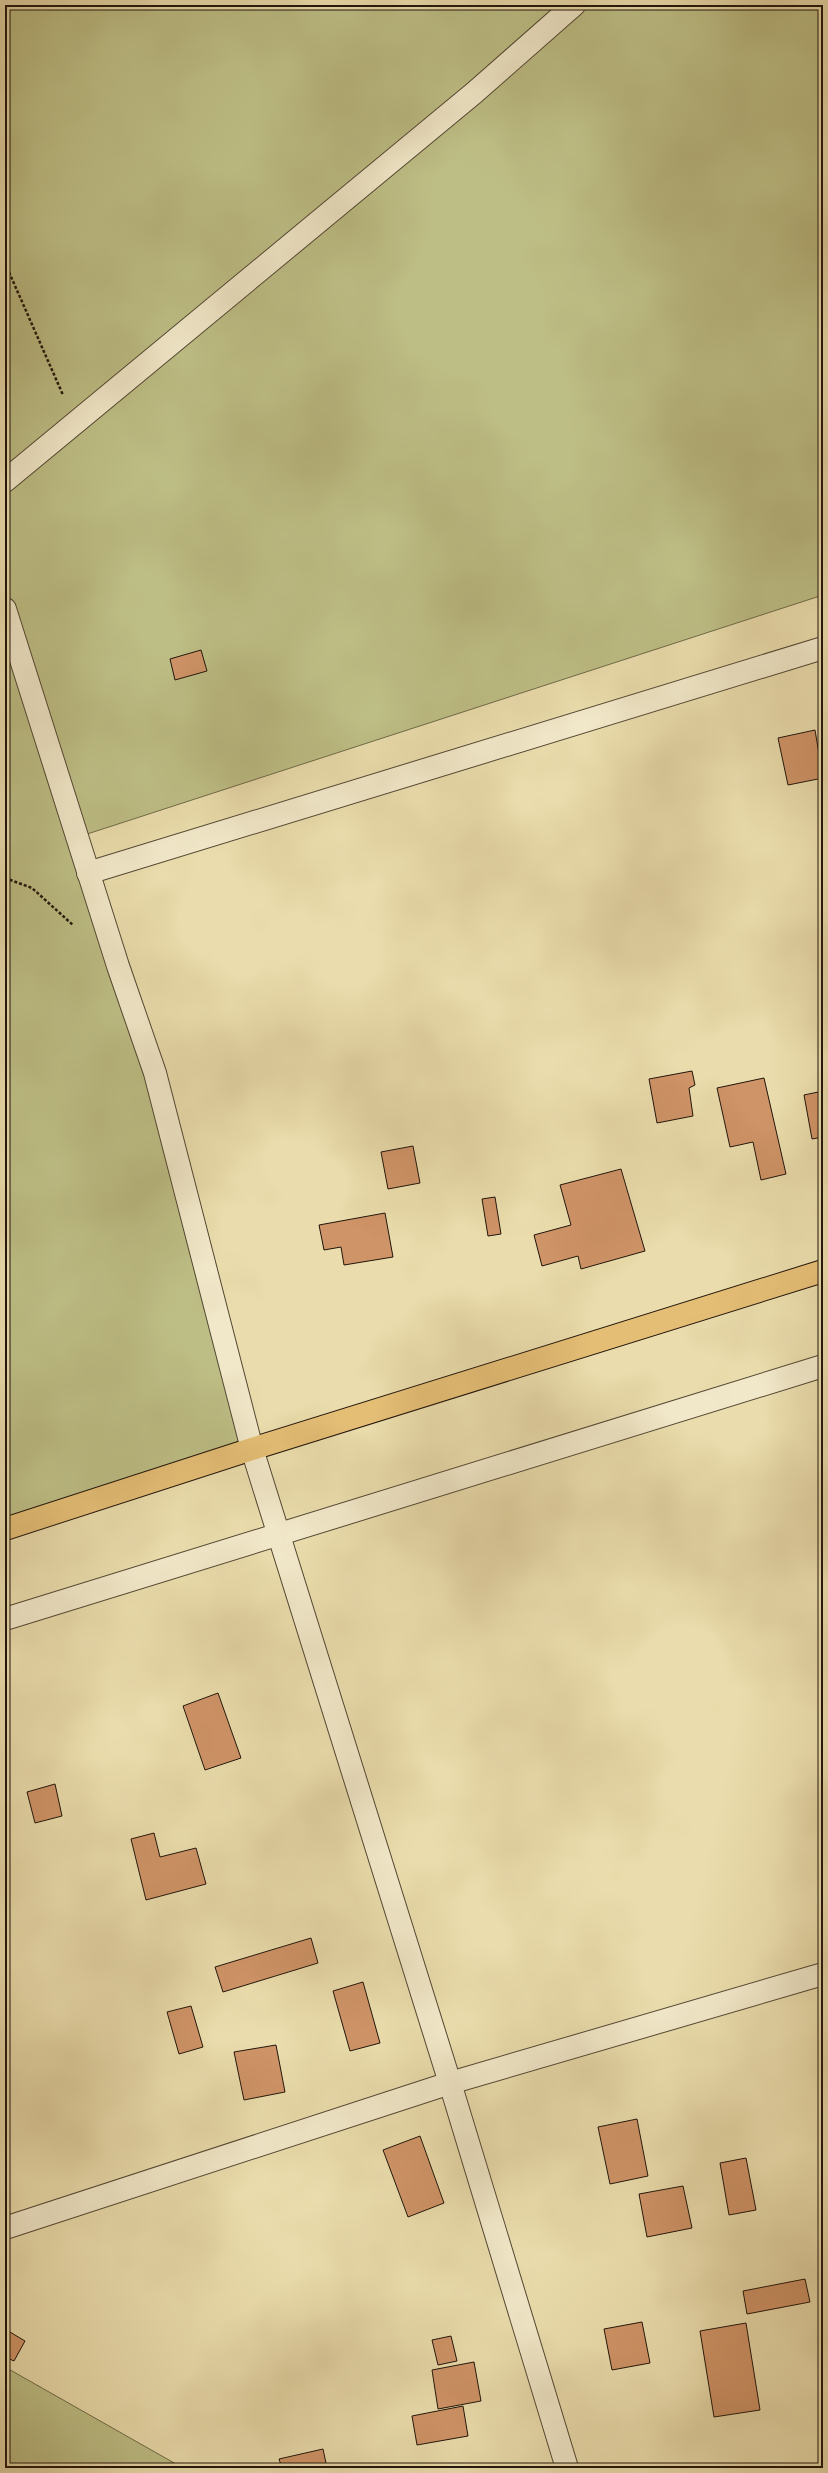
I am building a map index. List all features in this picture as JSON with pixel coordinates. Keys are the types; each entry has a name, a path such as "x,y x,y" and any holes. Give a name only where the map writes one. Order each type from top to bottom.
{"highway":[{"path":"5,1529 252,1449 823,1270"}],"street":[{"path":"5,481 75,421 474,93 574,5"},
{"path":"5,609 88,872 155,1073 252,1449 450,2083 567,2468"},
{"path":"88,872 823,648"},
{"path":"5,1619 278,1533 823,1366"},
{"path":"5,2228 450,2083 823,1974"}],"path":[{"path":"5,263 75,421"},
{"path":"5,878 32,888 78,929"}],"green space":[{"path":"5,5 823,5 823,595 78,837 252,1449 5,1529"},
{"path":"5,2367 183,2468 5,2468"}],"building":[{"path":"201,650 207,671 175,680 170,659"},
{"path":"815,730 823,778 788,785 778,738"},
{"path":"692,1071 695,1085 689,1088 693,1116 657,1123 649,1079"},
{"path":"764,1078 786,1174 761,1180 753,1142 730,1147 717,1088"},
{"path":"823,1091 823,1137 812,1139 804,1095"},
{"path":"413,1146 420,1183 388,1189 381,1152"},
{"path":"621,1169 645,1251 581,1269 578,1256 542,1266 534,1235 571,1225 560,1185"},
{"path":"495,1197 501,1234 488,1236 482,1199"},
{"path":"385,1213 393,1257 344,1265 341,1247 324,1250 319,1225"},
{"path":"218,1693 241,1758 205,1770 183,1706"},
{"path":"55,1784 62,1816 35,1823 27,1792"},
{"path":"154,1833 160,1857 196,1848 206,1884 146,1900 131,1839"},
{"path":"311,1938 318,1963 223,1992 215,1967"},
{"path":"363,1982 380,2043 350,2051 333,1991"},
{"path":"191,2006 203,2047 179,2054 167,2012"},
{"path":"276,2045 285,2092 244,2100 234,2052"},
{"path":"637,2119 648,2176 610,2184 598,2127"},
{"path":"420,2136 444,2203 408,2217 383,2150"},
{"path":"746,2158 756,2210 729,2215 720,2163"},
{"path":"683,2186 692,2228 647,2237 639,2194"},
{"path":"805,2279 810,2302 747,2314 743,2291"},
{"path":"642,2322 650,2363 612,2370 604,2329"},
{"path":"746,2323 760,2410 714,2417 700,2331"},
{"path":"5,2329 25,2341 14,2361 5,2357"},
{"path":"451,2336 457,2361 438,2365 432,2340"},
{"path":"474,2362 481,2401 438,2409 432,2370"},
{"path":"463,2406 468,2436 417,2445 412,2416"},
{"path":"323,2449 327,2468 282,2468 279,2459"}]}
